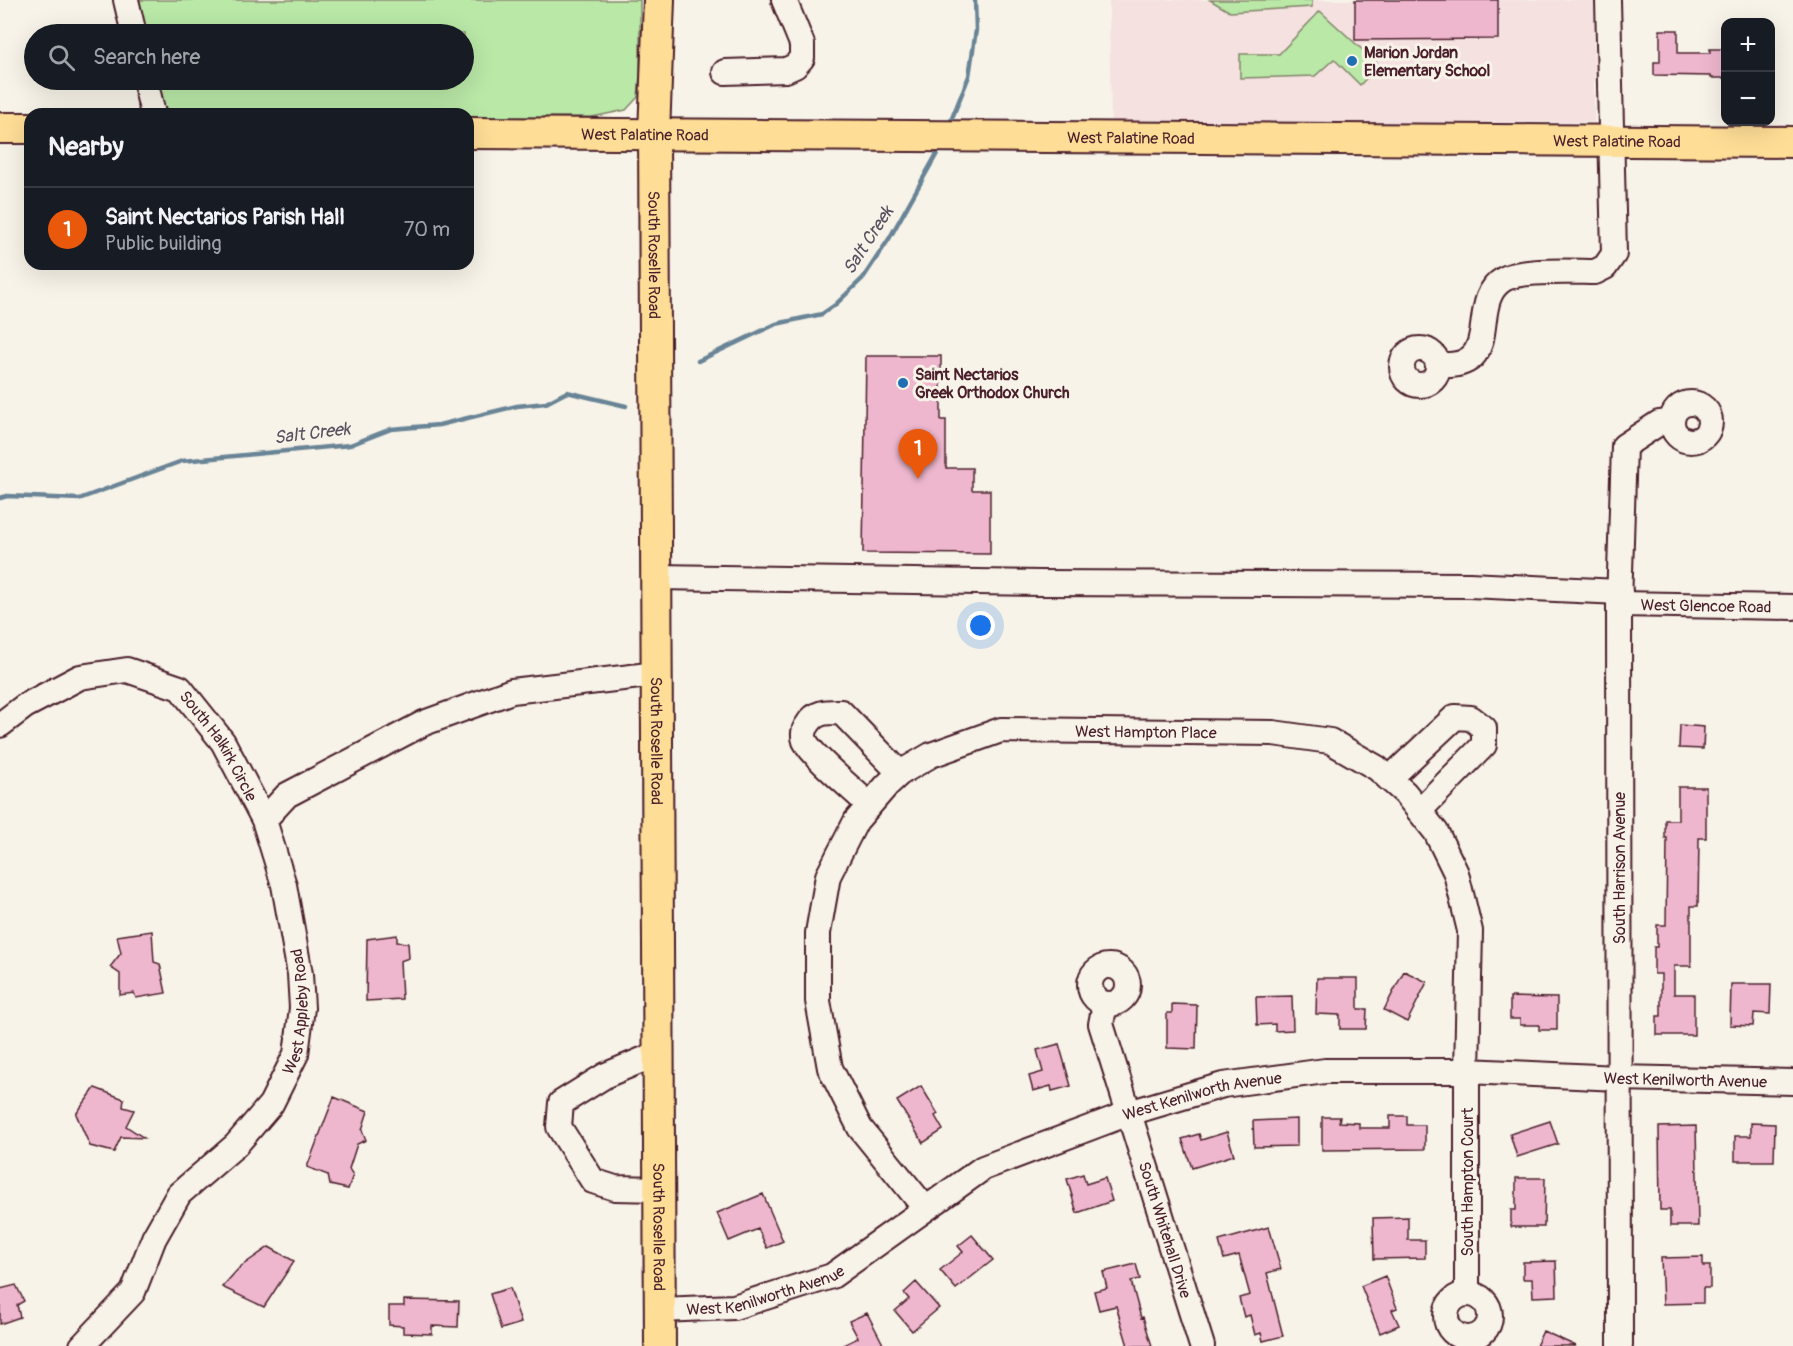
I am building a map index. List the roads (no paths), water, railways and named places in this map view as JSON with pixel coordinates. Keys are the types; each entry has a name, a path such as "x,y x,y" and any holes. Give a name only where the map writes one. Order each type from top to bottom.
{"main road":[{"name":"South Roselle Road","path":"659,0 654,134 660,1346"},
{"path":"0,128 24,129"},
{"name":"West Palatine Road","path":"474,133 1793,142"}],"street":[{"path":"126,0 132,24"},
{"path":"725,72 786,70 795,66 802,58 802,44 784,0"},
{"path":"1438,365 1453,366 1473,357 1483,337 1485,308 1490,292 1505,278 1527,273 1595,272 1605,267 1614,254 1608,0"},
{"path":"147,90 151,108"},
{"name":"South Harrison Avenue","path":"1620,1346 1619,598 1624,446 1659,423 1672,422"},
{"name":"West Glencoe Road","path":"656,577 1040,583 1469,585 1619,598 1793,607"},
{"name":"South Halkirk Circle","path":"0,725 25,706 80,677 127,670 180,688 223,742 264,820"},
{"path":"264,820 287,795 424,723 512,691 657,674"},
{"path":"869,806 804,740 804,729 812,717 826,711 841,712 900,773"},
{"path":"1389,779 1455,717 1471,718 1484,728 1484,745 1419,811"},
{"name":"West Hampton Place","path":"925,1208 860,1128 830,1068 818,1001 818,933 828,876 856,821 869,806 900,773 931,755 1000,730 1273,733 1330,741 1377,768 1405,793 1436,832 1456,873 1470,931 1467,1071"},
{"name":"West Appleby Road","path":"82,1346 133,1292 154,1238 179,1194 236,1145 271,1104 296,1054 302,1008 300,974 284,885 264,820"},
{"name":"South Whitehall Drive","path":"1105,1004 1101,1024 1202,1346"},
{"path":"659,1053 606,1075 561,1102 558,1127 593,1181 615,1188 660,1189"},
{"name":"West Kenilworth Avenue","path":"660,1310 734,1307 832,1276 983,1168 1129,1113 1222,1085 1325,1071 1467,1071 1618,1078 1793,1082"},
{"name":"South Hampton Court","path":"1467,1071 1467,1294"}],"waterway":[{"name":"Salt Creek","path":"950,123 969,76 976,30 975,0"},
{"name":"Salt Creek","path":"698,361 776,324 822,314 835,305 863,278 889,239 939,150"},
{"name":"Salt Creek","path":"0,498 7,496 79,499 182,461 350,445 391,429 439,425 517,406 546,403 567,392 626,406"}],"place":[{"name":"Marion Jordan Elementary School","path":"1352,61"},
{"name":"Saint Nectarios Greek Orthodox Church","path":"903,383"},
{"name":"Saint Nectarios Parish Hall","path":"918,479"}]}
